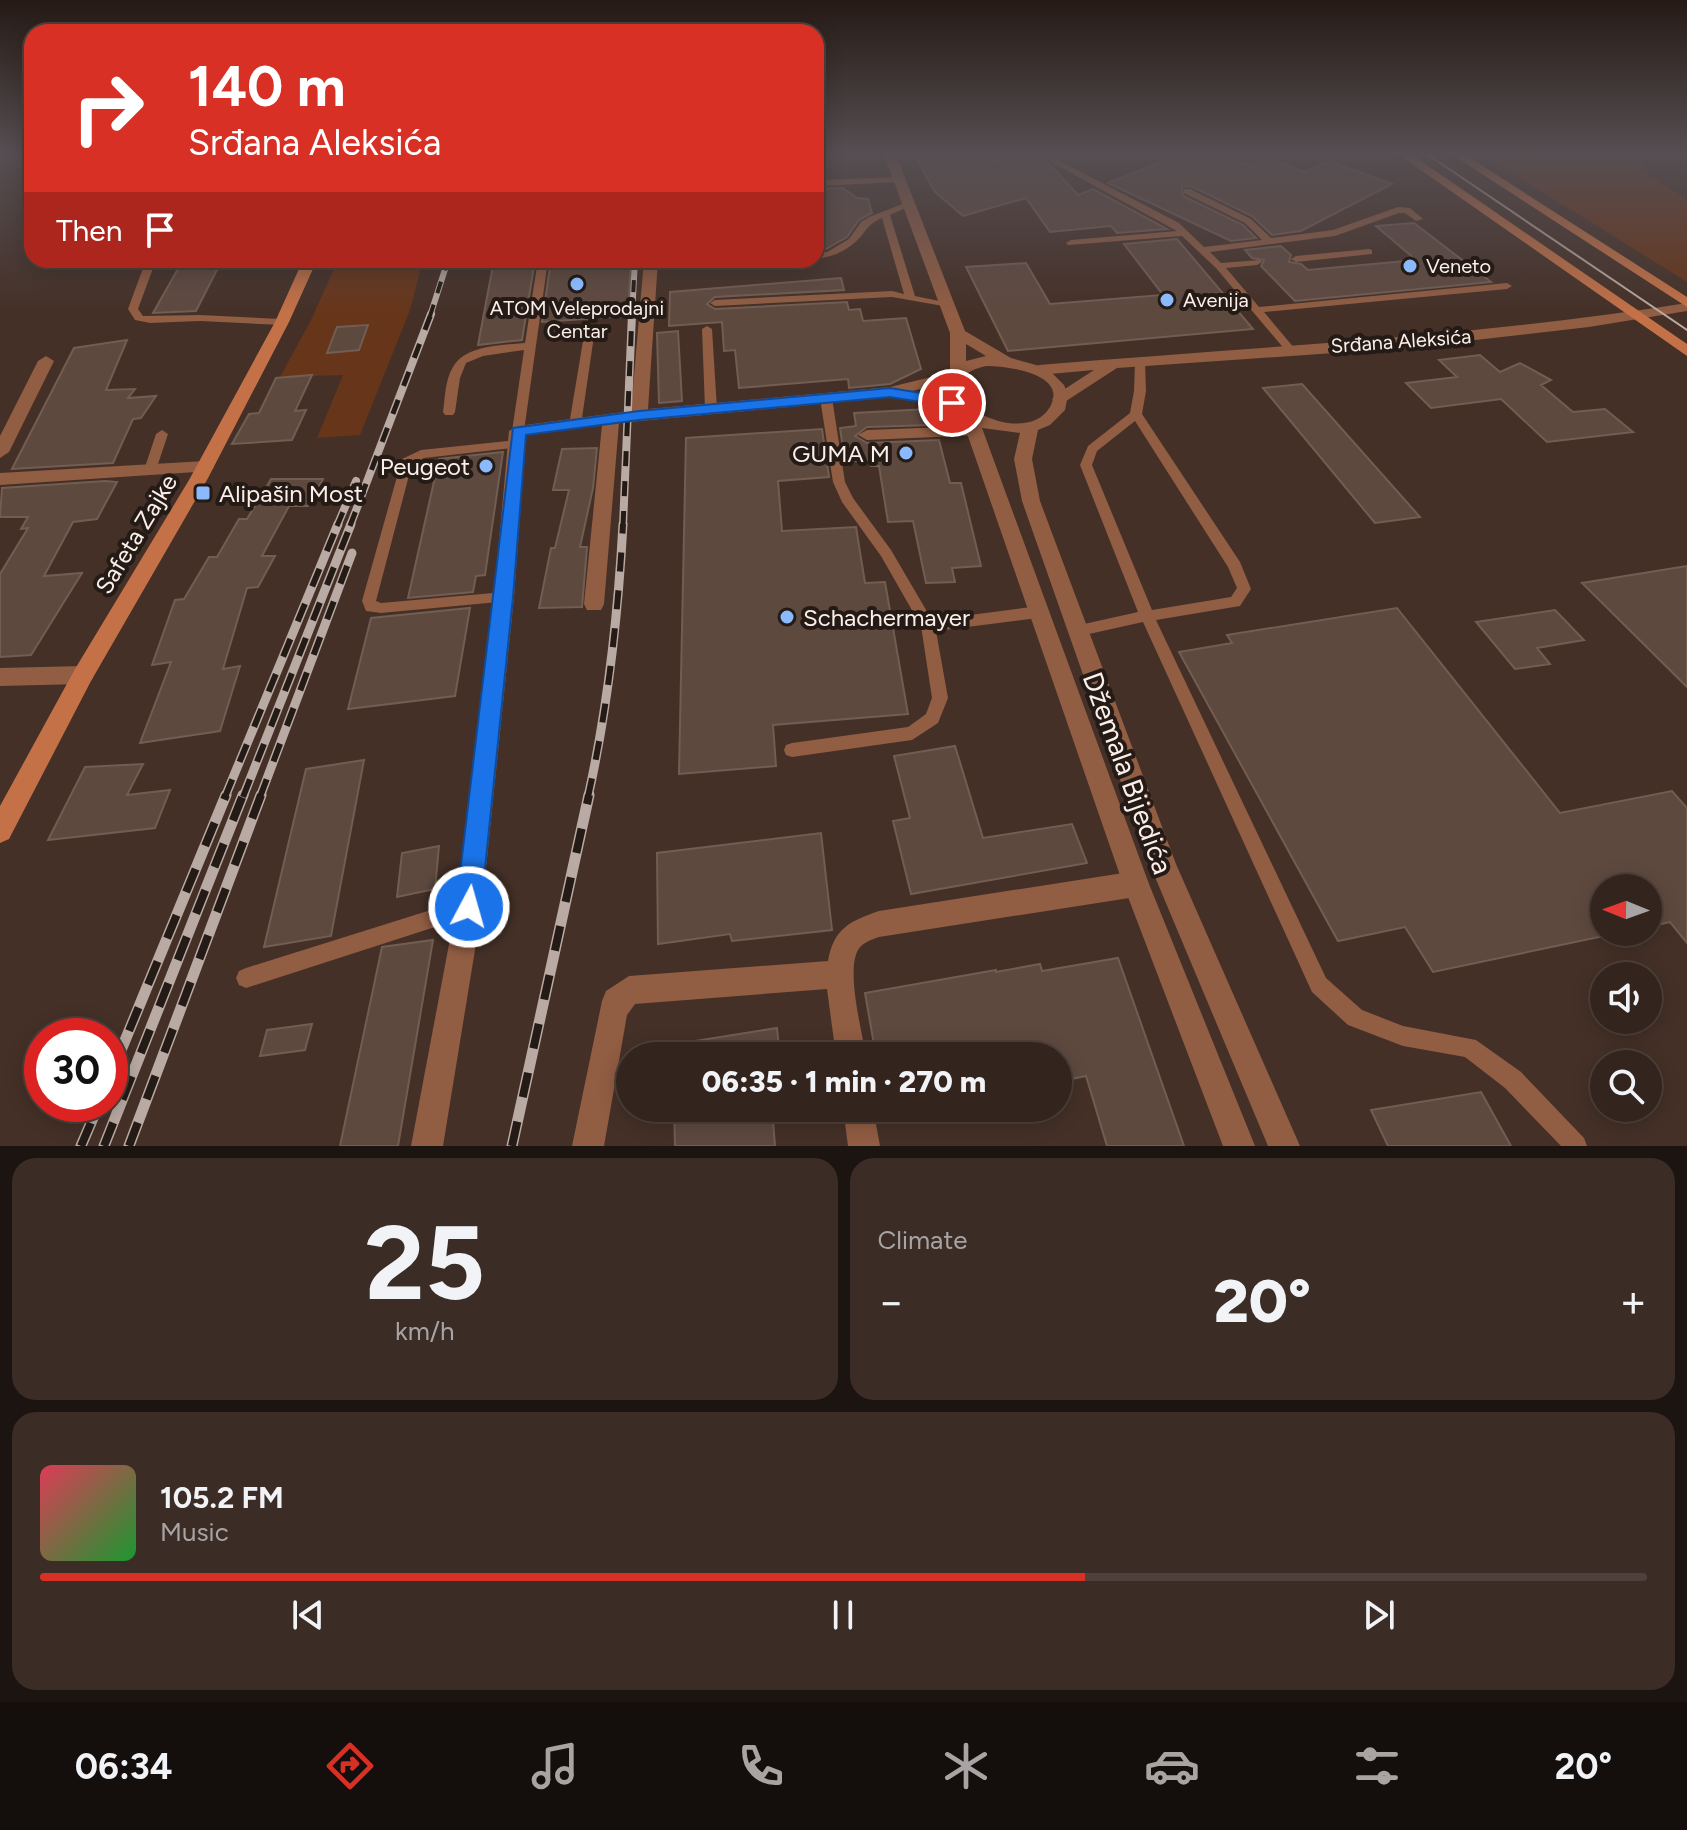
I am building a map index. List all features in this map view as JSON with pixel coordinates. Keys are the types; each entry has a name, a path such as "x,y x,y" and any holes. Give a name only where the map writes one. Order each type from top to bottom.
{"main road":[{"path":"1477,205 1687,351"},
{"path":"1535,205 1687,305"},
{"name":"Safeta Zajke","path":"0,831 83,675 205,467 282,322 306,268"}],"street":[{"path":"908,205 958,333 955,374 948,394 952,403 972,424"},
{"path":"639,415 650,268"},
{"name":"Srđana Aleksića","path":"1039,370 1290,349 1405,343 1636,316 1687,305"},
{"path":"867,435 972,424 999,427 1030,425 1056,411 1060,400 1059,389 1039,370 1005,361 958,333"},
{"path":"0,452 46,361"},
{"path":"427,1146 469,907 504,597 518,438 639,415 890,392 955,374 976,363 1005,361"},
{"name":"Srđana Aleksića","path":"1060,400 1114,364"},
{"path":"890,392 952,403"},
{"path":"594,604 611,420"},
{"name":"Džemala Bijedića","path":"972,424 1136,884 1239,1146"},
{"name":"Džemala Bijedića","path":"1030,425 1023,459 1031,501 1163,865 1284,1146"},
{"path":"0,479 205,467"},
{"path":"0,677 83,675"},
{"path":"849,1042 840,974 843,949 854,933 879,924 1136,884"},
{"path":"588,1146 612,1015 616,1001 629,990 840,974"},
{"path":"860,1122 864,1146"}],"lane":[{"path":"824,255 852,241 864,224 907,205"},
{"path":"1144,205 1185,233 1219,266 1290,349"},
{"path":"1216,205 1248,221 1270,242"},
{"path":"1202,250 1335,233 1398,210 1407,210 1419,219"},
{"path":"886,215 910,296"},
{"path":"1071,243 1185,233"},
{"path":"1296,259 1369,252"},
{"path":"1219,266 1257,262"},
{"path":"148,268 133,309 139,318 282,322"},
{"path":"504,597 381,608 371,607 369,601 406,462 421,454 518,438 542,268"},
{"path":"1257,310 1507,286"},
{"path":"715,303 892,294 945,305"},
{"path":"575,425 590,329"},
{"path":"707,329 711,409"},
{"path":"449,412 458,367 463,359 477,353 531,346"},
{"path":"1140,362 1136,414 1092,449 1086,465 1147,616 1319,985 1355,1018 1403,1036 1469,1047 1513,1080 1576,1146"},
{"path":"792,750 912,733 932,718 940,698 928,626 886,553 847,499 839,482 826,398"},
{"path":"1080,630 1235,602 1244,589 1235,566 1136,414"},
{"path":"150,470 162,434"},
{"path":"928,626 1038,612"},
{"path":"246,978 469,907"}],"shaded area":[{"path":"1564,205 1687,205 1687,282"},
{"path":"334,268 421,268 410,310 360,435 317,438 343,375 280,377"}],"building":[{"path":"824,205 870,205 872,213 859,220 847,237 826,249"},
{"path":"951,205 1000,205 963,216"},
{"path":"1031,205 1123,205 1167,229 1117,233 1111,226 1050,232"},
{"path":"1156,205 1203,205 1243,225 1256,238 1231,241"},
{"path":"1231,205 1350,205 1301,231 1272,235 1252,216"},
{"name":"Veneto","path":"1414,223 1491,282 1295,301 1261,266 1264,260 1252,258 1245,250 1281,246 1291,255 1289,262 1301,264 1308,270 1416,260 1376,226"},
{"name":"Avenija","path":"1177,239 1253,329 1008,351 966,267 1026,263 1050,304 1163,295 1124,244"},
{"path":"178,268 218,268 196,311 153,313"},
{"path":"492,268 534,268 522,340 478,345"},
{"path":"550,268 631,268 628,316 542,322"},
{"path":"841,278 844,290 715,297 707,304 715,309 847,302 849,310 860,309 863,321 906,318 921,369 890,384 849,388 848,379 739,388 735,350 724,351 722,322 669,326 670,292"},
{"path":"368,325 359,350 327,353 337,327"},
{"path":"678,331 682,401 659,403 657,333"},
{"path":"127,340 106,390 135,389 128,398 156,396 141,418 133,419 113,463 12,469 74,348"},
{"path":"1480,355 1500,372 1520,363 1551,380 1541,385 1573,412 1605,409 1633,432 1547,442 1501,399 1431,408 1406,383 1457,377 1439,360"},
{"path":"312,375 295,411 306,410 292,440 232,444 249,414 259,413 276,378"},
{"path":"1302,384 1420,517 1375,523 1263,388"},
{"path":"928,409 932,425 867,427 855,436 867,443 939,440 950,483 961,483 981,566 952,568 955,582 926,583 913,521 888,522 879,466 871,466 870,460 845,462 840,428 856,426 854,413"},
{"path":"822,429 829,477 778,481 782,531 856,527 865,583 885,582 908,714 773,725 776,766 679,774 686,438"},
{"path":"597,448 593,488 580,547 587,547 582,607 539,608 551,548 555,548 569,490 553,490 562,449"},
{"path":"503,452 485,575 476,576 473,592 408,598 439,459"},
{"path":"271,479 323,479 308,506 289,506 262,556 275,556 258,587 247,588 223,669 240,666 220,731 140,743 171,662 152,665 175,600 184,599 209,557 217,557 239,519 247,519"},
{"path":"117,482 97,519 73,522 44,576 82,573 31,655 0,657 0,574 28,528 21,529 28,517 0,517 2,488"},
{"path":"1687,566 1687,687 1582,583"},
{"path":"470,608 455,696 348,709 371,618"},
{"path":"1397,608 1560,813 1672,791 1687,808 1687,943 1670,922 1662,924 1662,874 1590,874 1590,939 1433,972 1405,927 1338,941 1179,652 1232,643 1227,635"},
{"path":"1555,610 1584,640 1537,648 1550,664 1515,669 1476,622"},
{"path":"955,746 983,838 1072,824 1087,863 911,894 893,821 910,818 894,756"},
{"path":"364,760 331,936 264,947 306,769"},
{"path":"143,764 127,795 170,790 155,828 48,840 85,767"},
{"path":"821,833 832,930 732,941 730,934 658,944 657,853"},
{"path":"439,846 435,889 397,897 402,853"},
{"path":"433,940 398,1146 340,1146 382,947"},
{"path":"1118,958 1184,1146 1107,1146 1086,1076 1072,1079 1072,1042 874,1042 865,993 1040,964 1042,971"},
{"path":"312,1024 305,1050 260,1056 267,1030"},
{"path":"777,1028 778,1042 689,1042"},
{"path":"1481,1092 1511,1146 1388,1146 1371,1110"},
{"path":"674,1122 773,1122 775,1146 675,1146"}],"tram line":[{"path":"1503,205 1687,330"}],"railway":[{"path":"430,316 445,268"},
{"path":"632,316 635,268"},
{"path":"350,526 431,314"},
{"path":"623,526 632,314"},
{"path":"337,526 356,481"},
{"path":"225,797 338,524"},
{"path":"243,797 351,524"},
{"path":"588,797 611,661 623,524"},
{"path":"260,797 352,553"},
{"path":"128,1033 226,795"},
{"path":"104,1146 243,795"},
{"path":"129,1146 261,795"},
{"path":"512,1146 589,795"},
{"path":"81,1146 91,1122"}],"place":[{"name":"Veneto","path":"1410,266"},
{"name":"ATOM Veleprodajni Centar","path":"577,284"},
{"name":"Avenija","path":"1167,300"},
{"name":"GUMA M","path":"906,453"},
{"name":"Peugeot","path":"486,466"},
{"name":"Alipašin Most","path":"203,493"},
{"name":"Schachermayer","path":"787,617"}],"route":[{"path":"469,907 504,597 518,431 639,415 890,392 952,403"}]}
